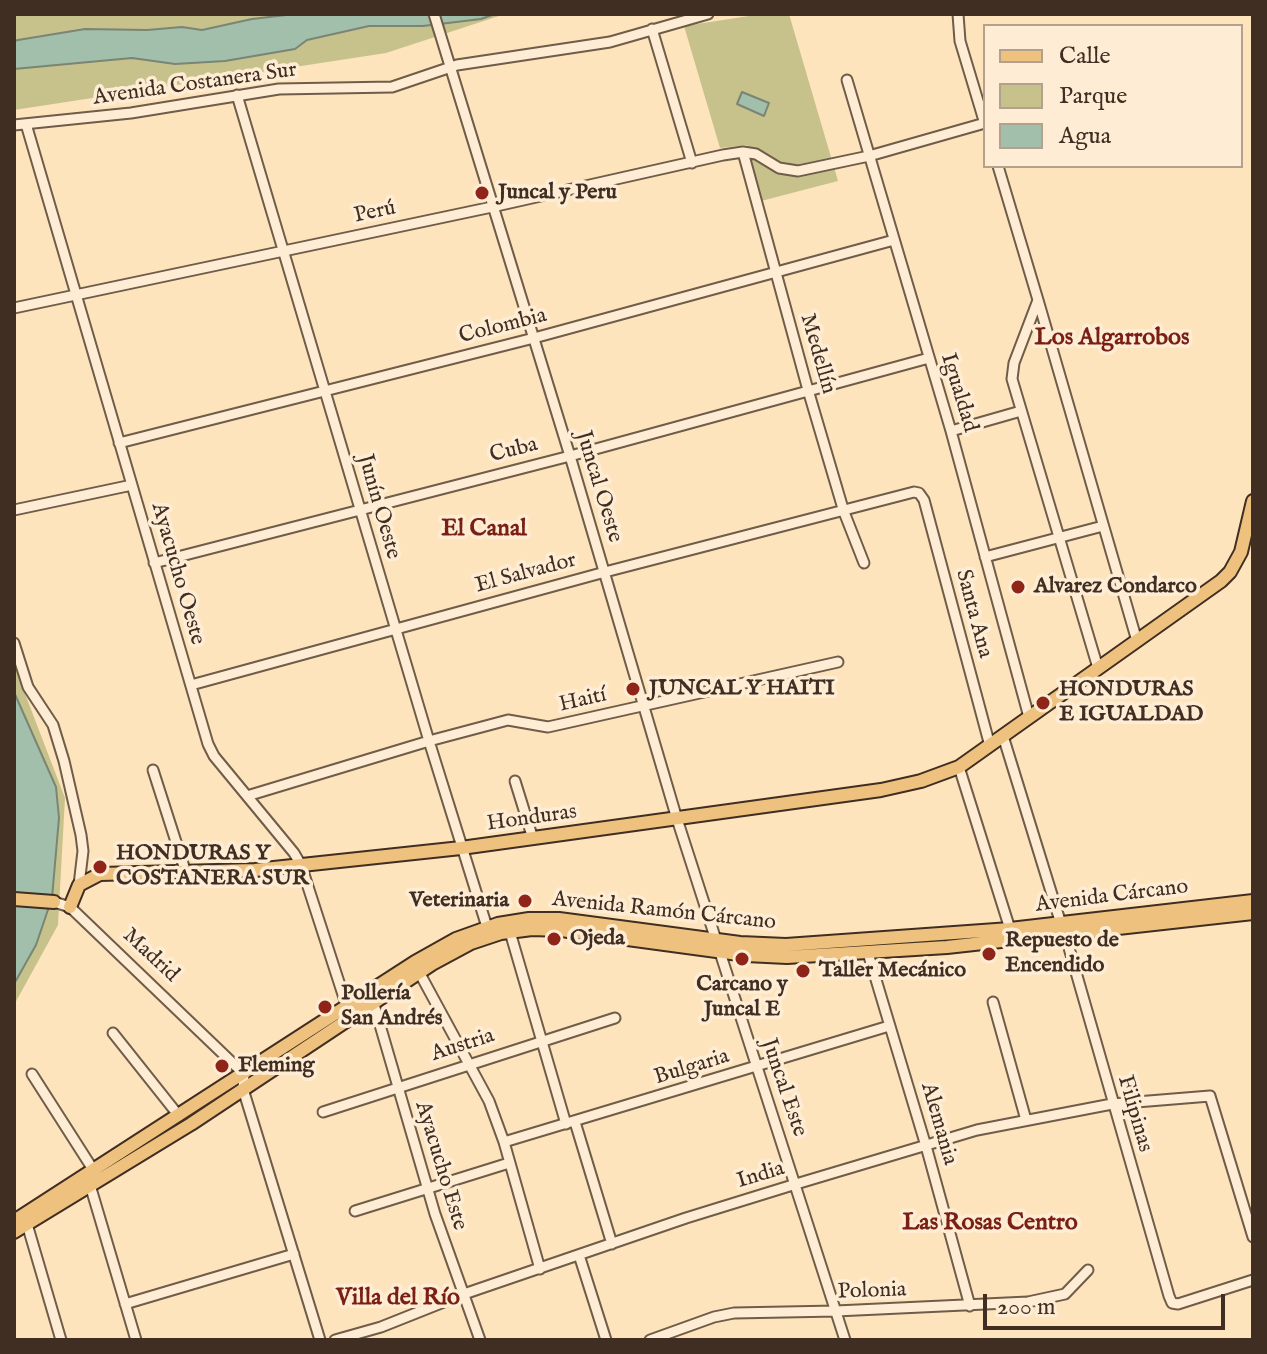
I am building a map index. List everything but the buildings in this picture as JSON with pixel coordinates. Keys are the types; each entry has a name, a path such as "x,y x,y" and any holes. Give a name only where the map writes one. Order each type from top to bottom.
{"main road":[{"name":"Honduras","path":"79,885 100,874 255,870 533,839 900,786 959,767 1230,572 1241,552 1253,501"},
{"path":"70,907 79,885"},
{"name":"Madrid","path":"14,899 54,902"},
{"name":"Avenida Cárcano","path":"1010,929 1063,929 1253,901"},
{"name":"Avenida Ramón Cárcano","path":"14,1232 20,1223 94,1171 428,954 487,927 519,920 559,919 787,957 868,953 1063,929 1253,913"},
{"name":"Avenida Ramón Cárcano","path":"20,1223 191,1124 373,1001 471,943 510,932 552,929 647,943 664,940 716,945 786,945 1010,929"},
{"path":"243,1089 247,1079 267,1065 275,1053"},
{"path":"191,1124 205,1108 239,1085 244,1074"}],"street":[{"name":"Juncal Oeste","path":"434,14 716,945"},
{"name":"Avenida Costanera Sur","path":"14,125 131,113 301,88 392,87 450,68 610,42 708,14"},
{"path":"958,14 960,41 983,116"},
{"path":"652,29 692,163"},
{"name":"Igualdad","path":"847,80 951,431 1029,717"},
{"name":"Junín Oeste","path":"237,95 487,927"},
{"name":"Ayacucho Oeste","path":"26,124 208,744 214,756 301,865 347,1007"},
{"path":"743,152 756,154 779,168 798,171 869,156 983,124"},
{"name":"Perú","path":"14,308 743,152"},
{"name":"Medellín","path":"743,152 808,390 844,512 864,563"},
{"path":"999,168 1137,641"},
{"name":"Colombia","path":"119,443 534,338 894,240"},
{"path":"1038,300 1012,379 1098,668"},
{"name":"Cuba","path":"154,563 570,456 929,358"},
{"path":"951,431 1021,411"},
{"path":"14,510 132,485"},
{"name":"El Salvador","path":"191,685 605,572 844,512 909,492 919,493"},
{"name":"Santa Ana","path":"919,493 924,500 990,746"},
{"path":"985,557 1103,526"},
{"path":"14,643 28,687 53,725 64,761 83,851 79,885"},
{"name":"Haití","path":"247,796 508,720 548,727 838,662"},
{"path":"1003,736 1063,929"},
{"path":"959,767 1010,929"},
{"path":"153,770 186,873"},
{"path":"515,781 533,839"},
{"name":"Madrid","path":"54,902 70,907 244,1074"},
{"name":"Filipinas","path":"1063,929 1172,1303 1178,1304 1253,1280"},
{"path":"510,932 541,1040 612,1244"},
{"name":"Juncal Este","path":"716,945 845,1340"},
{"name":"Alemania","path":"868,953 970,1306"},
{"path":"419,972 489,1101 504,1142 540,1269"},
{"name":"Ayacucho Este","path":"373,1001 428,1189 480,1340"},
{"path":"993,1002 1026,1120"},
{"name":"Austria","path":"323,1112 615,1018"},
{"name":"Bulgaria","path":"504,1142 889,1026"},
{"path":"113,1033 179,1116"},
{"path":"32,1074 94,1171"},
{"path":"244,1074 243,1089 320,1340"},
{"name":"India","path":"335,1340 381,1327 464,1294 686,1218 796,1184 977,1130 1112,1104 1210,1096 1253,1237"},
{"path":"355,1211 509,1163"},
{"path":"90,1185 136,1340"},
{"path":"20,1223 61,1340"},
{"path":"125,1304 294,1254"},
{"path":"579,1255 606,1340"},
{"name":"Polonia","path":"650,1340 721,1315 1028,1302 1065,1294 1088,1270"}],"green space":[{"path":"14,14 505,14 386,53 14,110"},
{"path":"762,14 789,14 838,181 761,201 747,145 720,148 684,26"},
{"path":"14,665 65,798 58,925 14,1005"}],"water":[{"path":"295,14 495,14 481,19 423,26 369,26 307,40 295,49 225,61 175,64 132,58 14,69 14,41 18,40 85,29 182,27 202,30"},
{"path":"742,92 769,103 764,116 737,104"},
{"path":"14,692 56,787 59,818 52,898 36,945 14,984"}],"place":[{"name":"Juncal y Peru","path":"482,193"},
{"name":"Alvarez Condarco","path":"1018,587"},
{"name":"JUNCAL Y HAITI","path":"633,689"},
{"name":"HONDURAS E IGUALDAD","path":"1043,703"},
{"name":"HONDURAS Y COSTANERA SUR","path":"100,867"},
{"name":"Veterinaria","path":"525,901"},
{"name":"Ojeda","path":"554,939"},
{"name":"Repuesto de Encendido","path":"989,954"},
{"name":"Carcano y Juncal E","path":"742,959"},
{"name":"Taller Mecánico","path":"803,971"},
{"name":"Pollería San Andrés","path":"325,1007"},
{"name":"Fleming","path":"222,1066"}],"district":[{"name":"Los Algarrobos","path":"1112,339"},
{"name":"El Canal","path":"484,530"},
{"name":"Las Rosas Centro","path":"990,1224"},
{"name":"Villa del Río","path":"398,1299"}]}
